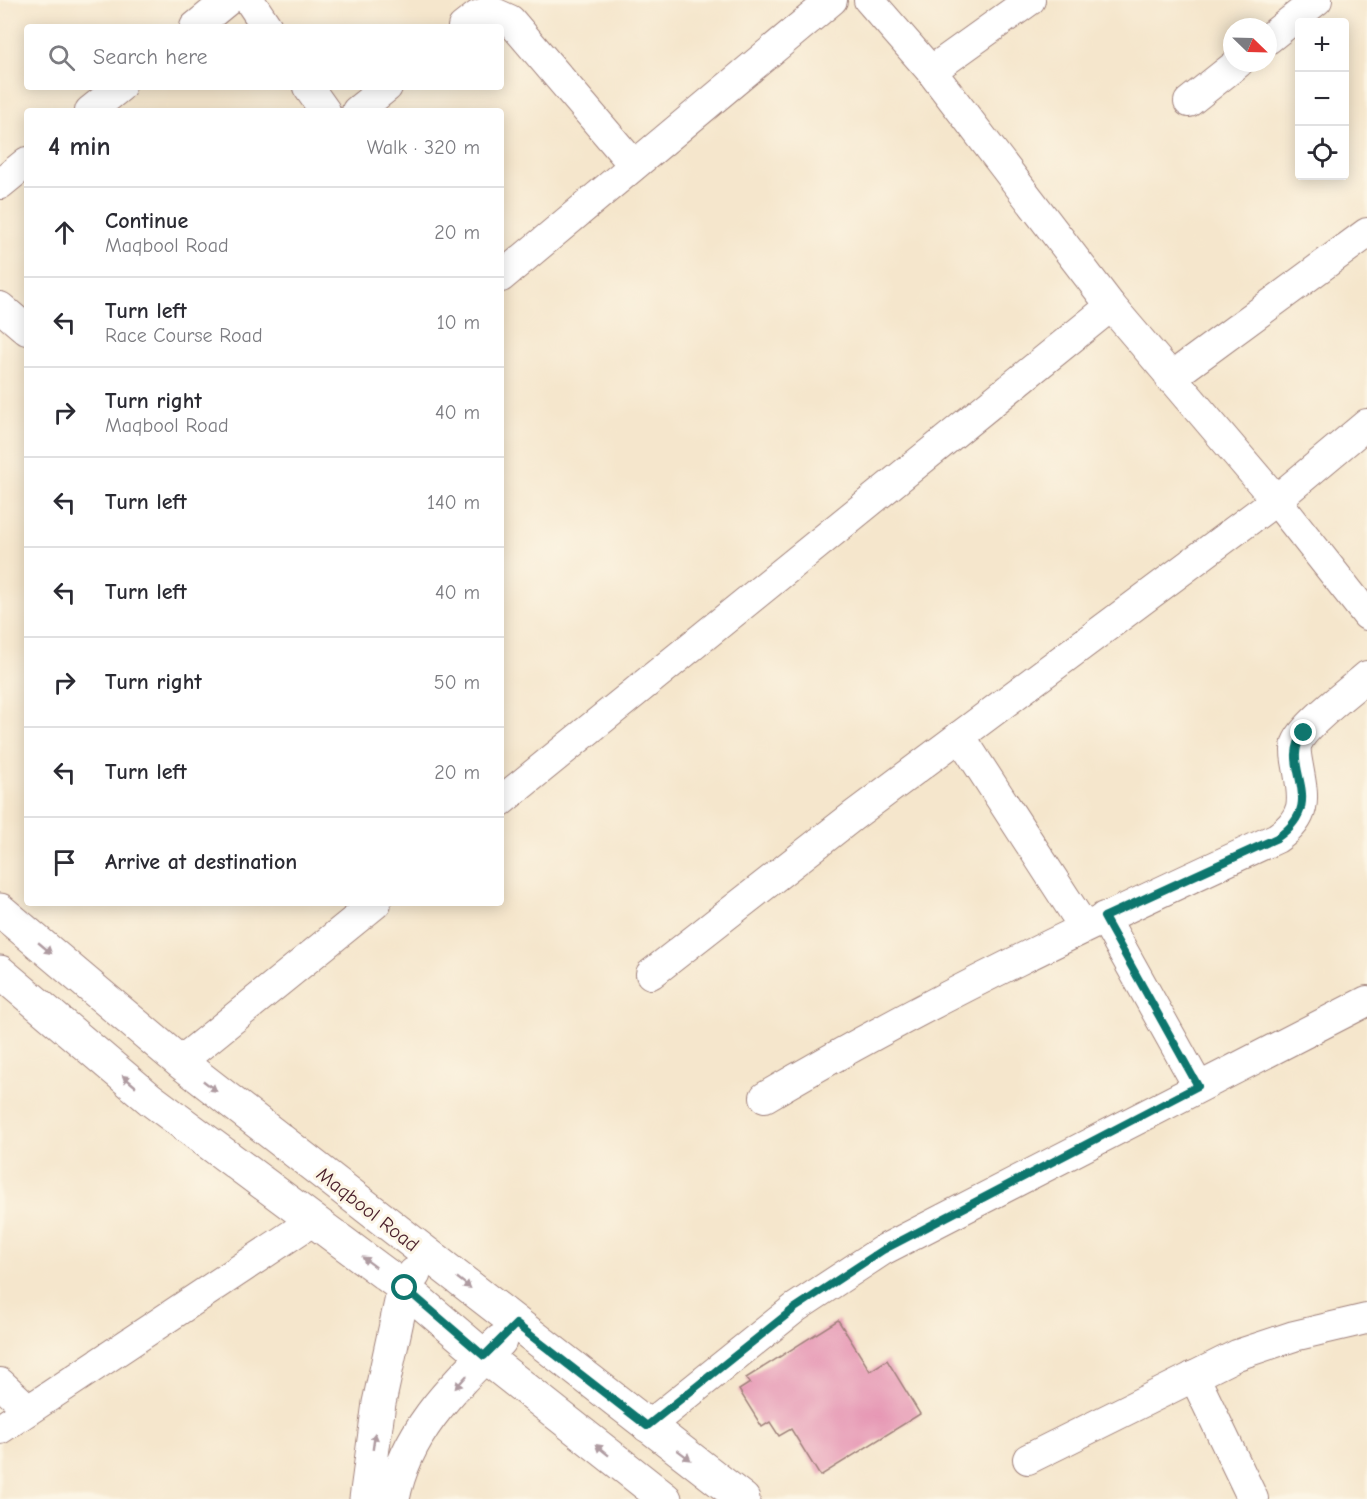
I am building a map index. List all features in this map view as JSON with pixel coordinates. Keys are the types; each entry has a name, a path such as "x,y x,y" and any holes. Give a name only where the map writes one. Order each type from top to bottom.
{"street":[{"path":"199,24 228,0"},
{"path":"249,0 265,24"},
{"path":"504,274 633,164 832,0"},
{"path":"869,0 931,70 1111,306 1276,500 1367,615"},
{"path":"931,70 1030,0"},
{"path":"1277,32 1317,0"},
{"path":"467,24 477,16 490,11 510,20 633,164"},
{"path":"1189,102 1227,72"},
{"path":"94,108 116,90"},
{"path":"310,90 323,108"},
{"path":"361,108 383,90"},
{"path":"0,184 24,164"},
{"path":"1170,378 1367,232"},
{"path":"504,799 1111,306"},
{"path":"0,307 24,327"},
{"path":"651,974 853,816 1276,500 1367,424"},
{"path":"765,1097 884,1027 1094,922 1277,838 1289,829 1300,815 1303,796 1296,750 1297,742 1314,723 1367,676"},
{"path":"960,736 1094,922 1198,1086"},
{"path":"180,1062 372,906"},
{"name":"Maqbool Road","path":"0,910 180,1062 742,1499"},
{"name":"Maqbool Road","path":"0,972 150,1099 405,1288 484,1356 665,1499"},
{"path":"647,1426 795,1308 883,1250 1367,1001"},
{"path":"0,1429 28,1408 314,1220"},
{"path":"366,1499 380,1403 405,1288 427,1255"},
{"path":"1028,1459 1237,1355 1294,1336 1367,1319"},
{"path":"393,1499 398,1471 418,1431 484,1356 516,1324"},
{"path":"1194,1376 1252,1499"},
{"path":"0,1383 28,1408"}],"building":[{"path":"838,1320 870,1371 887,1360 920,1414 820,1476 791,1429 779,1436 770,1422 762,1427 739,1390 750,1383 746,1378"}],"route":[{"path":"405,1288 484,1356 516,1324 647,1426 795,1308 883,1250 1198,1086 1104,917 1277,838 1289,829 1300,815 1303,796 1296,750 1297,742 1304,733"}]}
